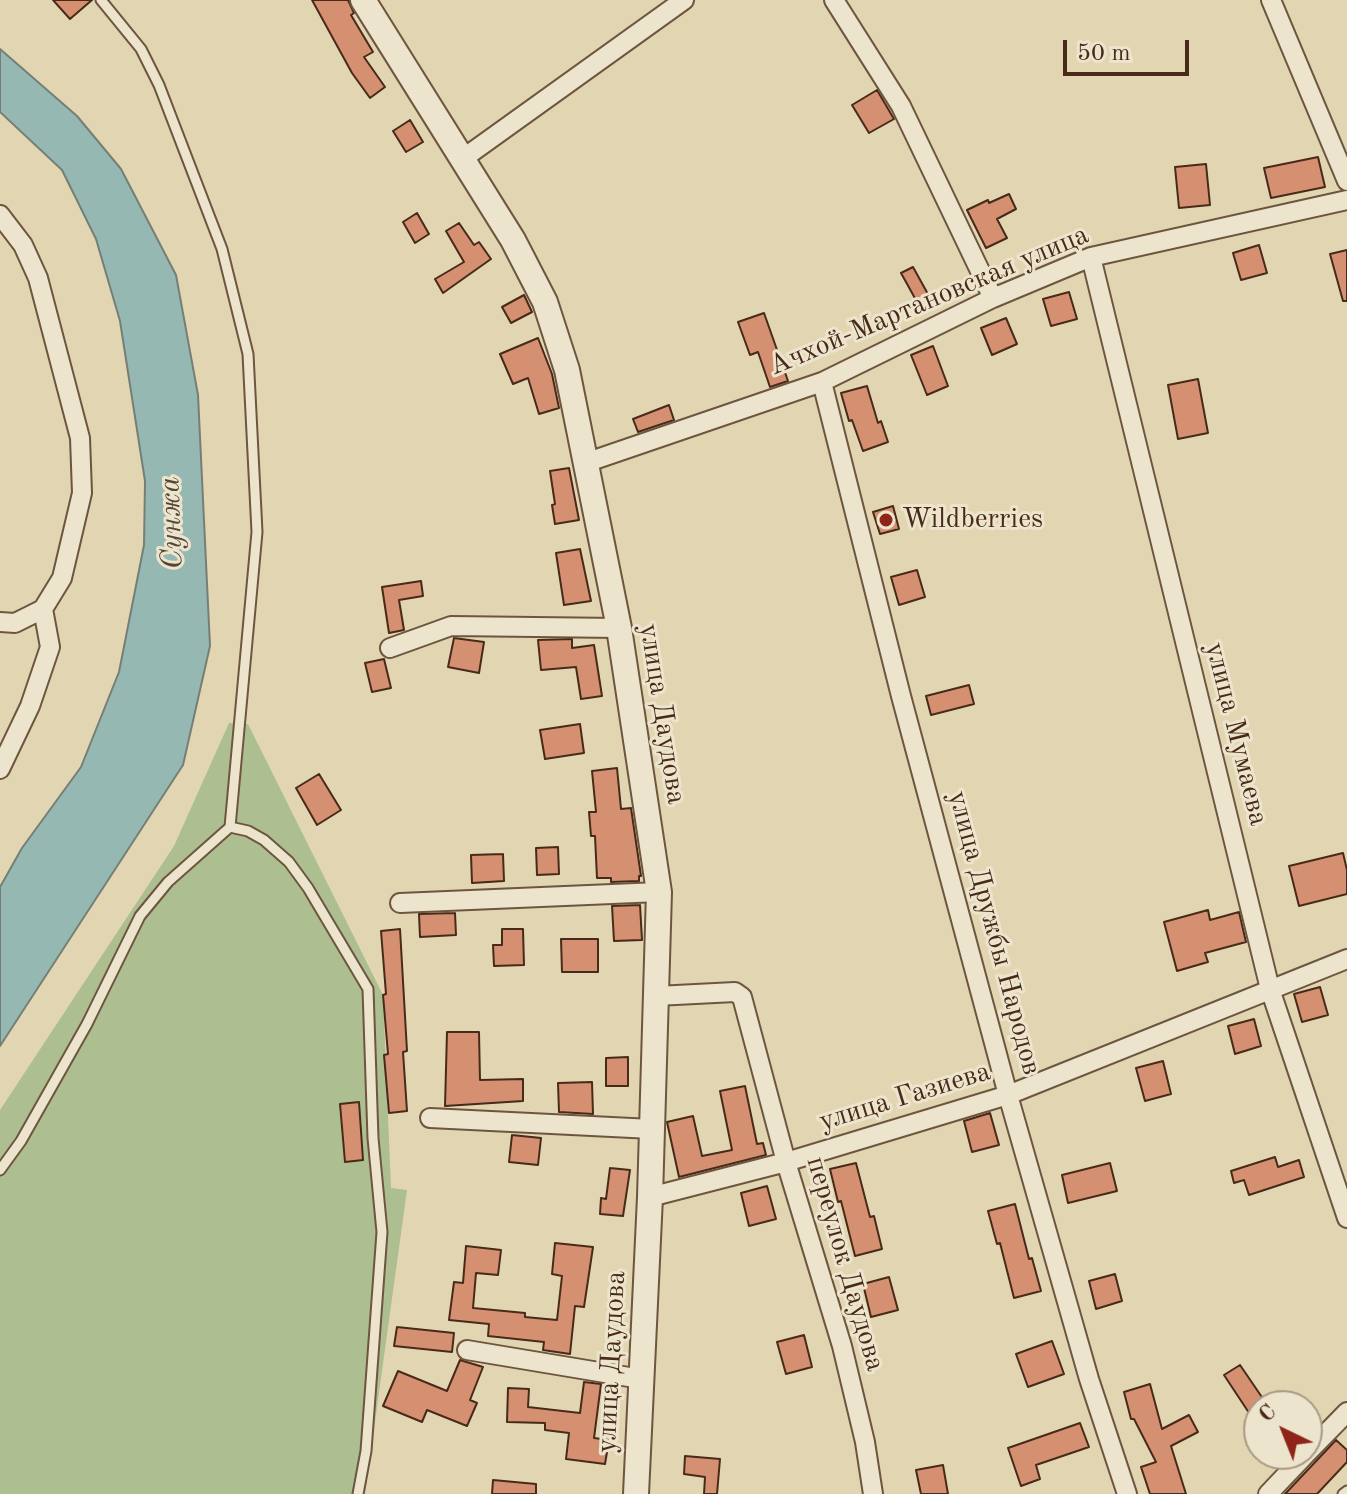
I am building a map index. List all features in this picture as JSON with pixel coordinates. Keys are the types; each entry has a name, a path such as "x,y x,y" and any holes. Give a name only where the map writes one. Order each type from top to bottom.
{"street":[{"name":"улица Даудова","path":"363,0 513,240 545,302 567,370 619,628 659,892 650,1197 636,1494"},
{"path":"461,160 684,0"},
{"path":"834,0 901,106 993,298"},
{"path":"1271,0 1347,181"},
{"name":"Ачхой-Мартановская улица","path":"585,463 822,382 993,298 1091,257 1347,200"},
{"path":"0,215 23,245 38,278 80,438 82,493 62,578 43,609 15,623 0,622"},
{"name":"улица Мумаева","path":"1091,257 1270,989 1347,1218"},
{"name":"улица Дружбы Народов","path":"822,382 901,696 1008,1095 1089,1379 1127,1494"},
{"path":"0,769 30,706 50,647 43,609"},
{"path":"390,648 451,626 619,628"},
{"path":"400,903 659,892"},
{"name":"улица Газиева","path":"650,1197 786,1162 1008,1095 1347,959"},
{"name":"переулок Даудова","path":"656,996 741,994 786,1162 842,1346 865,1442 873,1494"},
{"path":"430,1118 652,1129"},
{"path":"467,1350 641,1379"},
{"path":"1323,1437 1347,1412"},
{"path":"1268,1494 1291,1470"}],"lane":[{"path":"0,1170 21,1141 87,1024 140,916 168,882 230,827 257,532 248,354 222,249 159,85 141,49 101,0"},
{"path":"230,827 248,831 264,840 289,862 308,888 368,989 373,1138 382,1232 366,1451 358,1494"}],"green space":[{"path":"229,723 248,724 383,995 391,1188 407,1190 365,1494 0,1494 0,1110 174,846"}],"water":[{"name":"Сунжа","path":"0,49 77,116 121,169 176,275 198,395 210,646 183,765 0,1046 0,887 22,848 81,767 119,672 144,545 145,481 120,321 96,239 62,170 0,112"}],"building":[{"path":"53,0 92,0 70,19"},
{"path":"312,0 348,0 354,13 351,15 373,52 364,57 385,87 370,98 352,73"},
{"path":"877,90 894,119 869,133 852,105"},
{"path":"410,120 423,142 406,152 393,131"},
{"path":"1318,157 1325,187 1271,198 1264,168"},
{"path":"1206,164 1210,205 1179,208 1175,167"},
{"path":"1009,194 1016,209 997,219 1007,238 986,248 967,210"},
{"path":"417,213 429,234 415,243 403,222"},
{"path":"459,223 474,245 479,242 491,259 443,293 435,279 464,262 446,231"},
{"path":"1259,245 1267,273 1241,280 1233,253"},
{"path":"1347,250 1347,301 1343,301 1330,254"},
{"path":"913,267 934,305 922,311 901,273"},
{"path":"1069,292 1077,319 1051,326 1043,299"},
{"path":"524,295 532,312 511,323 502,307"},
{"path":"764,313 788,381 770,387 758,352 750,355 738,322"},
{"path":"1006,318 1017,344 992,355 981,328"},
{"path":"538,338 552,374 559,408 539,414 528,378 513,384 500,354"},
{"path":"933,346 948,386 927,395 911,355"},
{"path":"1198,379 1208,433 1178,439 1168,385"},
{"path":"867,386 878,423 881,421 888,442 863,451 852,420 849,421 841,393"},
{"path":"669,405 674,420 638,432 633,419"},
{"path":"569,468 579,520 555,524 550,471"},
{"name":"Wildberries","path":"893,506 899,529 880,534 873,512"},
{"path":"580,549 591,601 564,605 556,553"},
{"path":"917,570 925,597 899,605 891,577"},
{"path":"421,581 423,596 399,600 404,630 389,633 382,587"},
{"path":"454,638 484,642 479,673 448,667"},
{"path":"572,639 572,648 594,645 602,696 581,699 576,667 541,670 538,640"},
{"path":"384,659 391,688 372,692 365,663"},
{"path":"969,685 974,704 931,715 926,696"},
{"path":"580,724 584,753 545,759 540,730"},
{"path":"617,768 621,809 631,808 641,876 639,881 611,882 611,878 597,878 595,836 591,836 589,812 596,812 592,771"},
{"path":"319,774 341,810 317,825 296,788"},
{"path":"558,847 559,874 537,875 536,848"},
{"path":"1343,853 1347,894 1299,906 1289,866"},
{"path":"503,854 504,881 472,883 471,855"},
{"path":"640,905 642,940 614,941 612,906"},
{"path":"1208,910 1210,920 1239,912 1246,942 1205,953 1208,962 1177,971 1164,922"},
{"path":"455,913 456,935 420,937 419,914"},
{"path":"400,929 407,1111 389,1113 384,1055 388,1054 381,931"},
{"path":"502,929 523,929 524,965 494,966 493,945 502,945"},
{"path":"561,939 598,939 598,972 562,972"},
{"path":"1320,987 1328,1015 1302,1022 1294,994"},
{"path":"1254,1019 1261,1046 1235,1054 1228,1026"},
{"path":"447,1032 479,1032 480,1080 523,1079 523,1101 445,1106"},
{"path":"628,1057 628,1086 606,1086 606,1058"},
{"path":"1163,1061 1171,1094 1145,1101 1136,1068"},
{"path":"592,1082 593,1114 559,1112 558,1083"},
{"path":"745,1086 757,1144 763,1143 766,1155 679,1177 667,1122 693,1116 702,1156 732,1150 720,1091"},
{"path":"359,1102 363,1160 345,1162 340,1104"},
{"path":"990,1113 999,1145 972,1152 964,1121"},
{"path":"512,1135 541,1138 538,1165 509,1162"},
{"path":"1275,1157 1278,1167 1299,1160 1304,1177 1249,1195 1244,1180 1234,1183 1231,1171"},
{"path":"856,1163 882,1249 855,1256 830,1169"},
{"path":"1110,1163 1117,1191 1068,1203 1062,1175"},
{"path":"610,1168 630,1170 623,1216 600,1214 601,1198 606,1199"},
{"path":"767,1186 776,1219 749,1226 741,1193"},
{"path":"1015,1204 1041,1291 1014,1298 988,1211"},
{"path":"555,1243 593,1247 584,1307 575,1306 570,1354 543,1350 544,1342 488,1336 489,1324 449,1320 454,1282 463,1283 466,1246 501,1250 498,1275 476,1273 473,1308 525,1313 525,1317 557,1320 562,1276 552,1274"},
{"path":"1115,1274 1122,1301 1096,1309 1089,1281"},
{"path":"889,1277 898,1310 871,1317 863,1284"},
{"path":"397,1327 454,1333 452,1352 394,1346"},
{"path":"804,1335 812,1367 786,1374 777,1342"},
{"path":"1052,1341 1064,1374 1028,1387 1016,1354"},
{"path":"460,1360 483,1367 470,1400 477,1403 467,1426 427,1410 422,1422 383,1406 398,1371 447,1391"},
{"path":"1240,1365 1257,1390 1243,1390 1243,1404 1224,1375"},
{"path":"584,1382 601,1384 594,1438 609,1440 605,1464 566,1459 569,1433 545,1430 545,1423 507,1422 508,1388 529,1389 528,1407 580,1413"},
{"path":"1150,1384 1162,1429 1189,1415 1198,1432 1171,1446 1186,1494 1150,1494 1141,1467 1156,1462 1134,1419 1131,1419 1124,1392"},
{"path":"1080,1423 1089,1447 1036,1465 1040,1479 1021,1486 1008,1448"},
{"path":"1336,1440 1347,1450 1347,1462 1317,1494 1285,1494 1308,1470 1323,1470 1323,1454"},
{"path":"685,1456 720,1459 717,1494 704,1494 705,1477 684,1474"},
{"path":"943,1465 948,1494 921,1494 916,1470"},
{"path":"493,1480 536,1484 536,1494 492,1494"}],"place":[{"name":"Wildberries","path":"886,520"}]}
